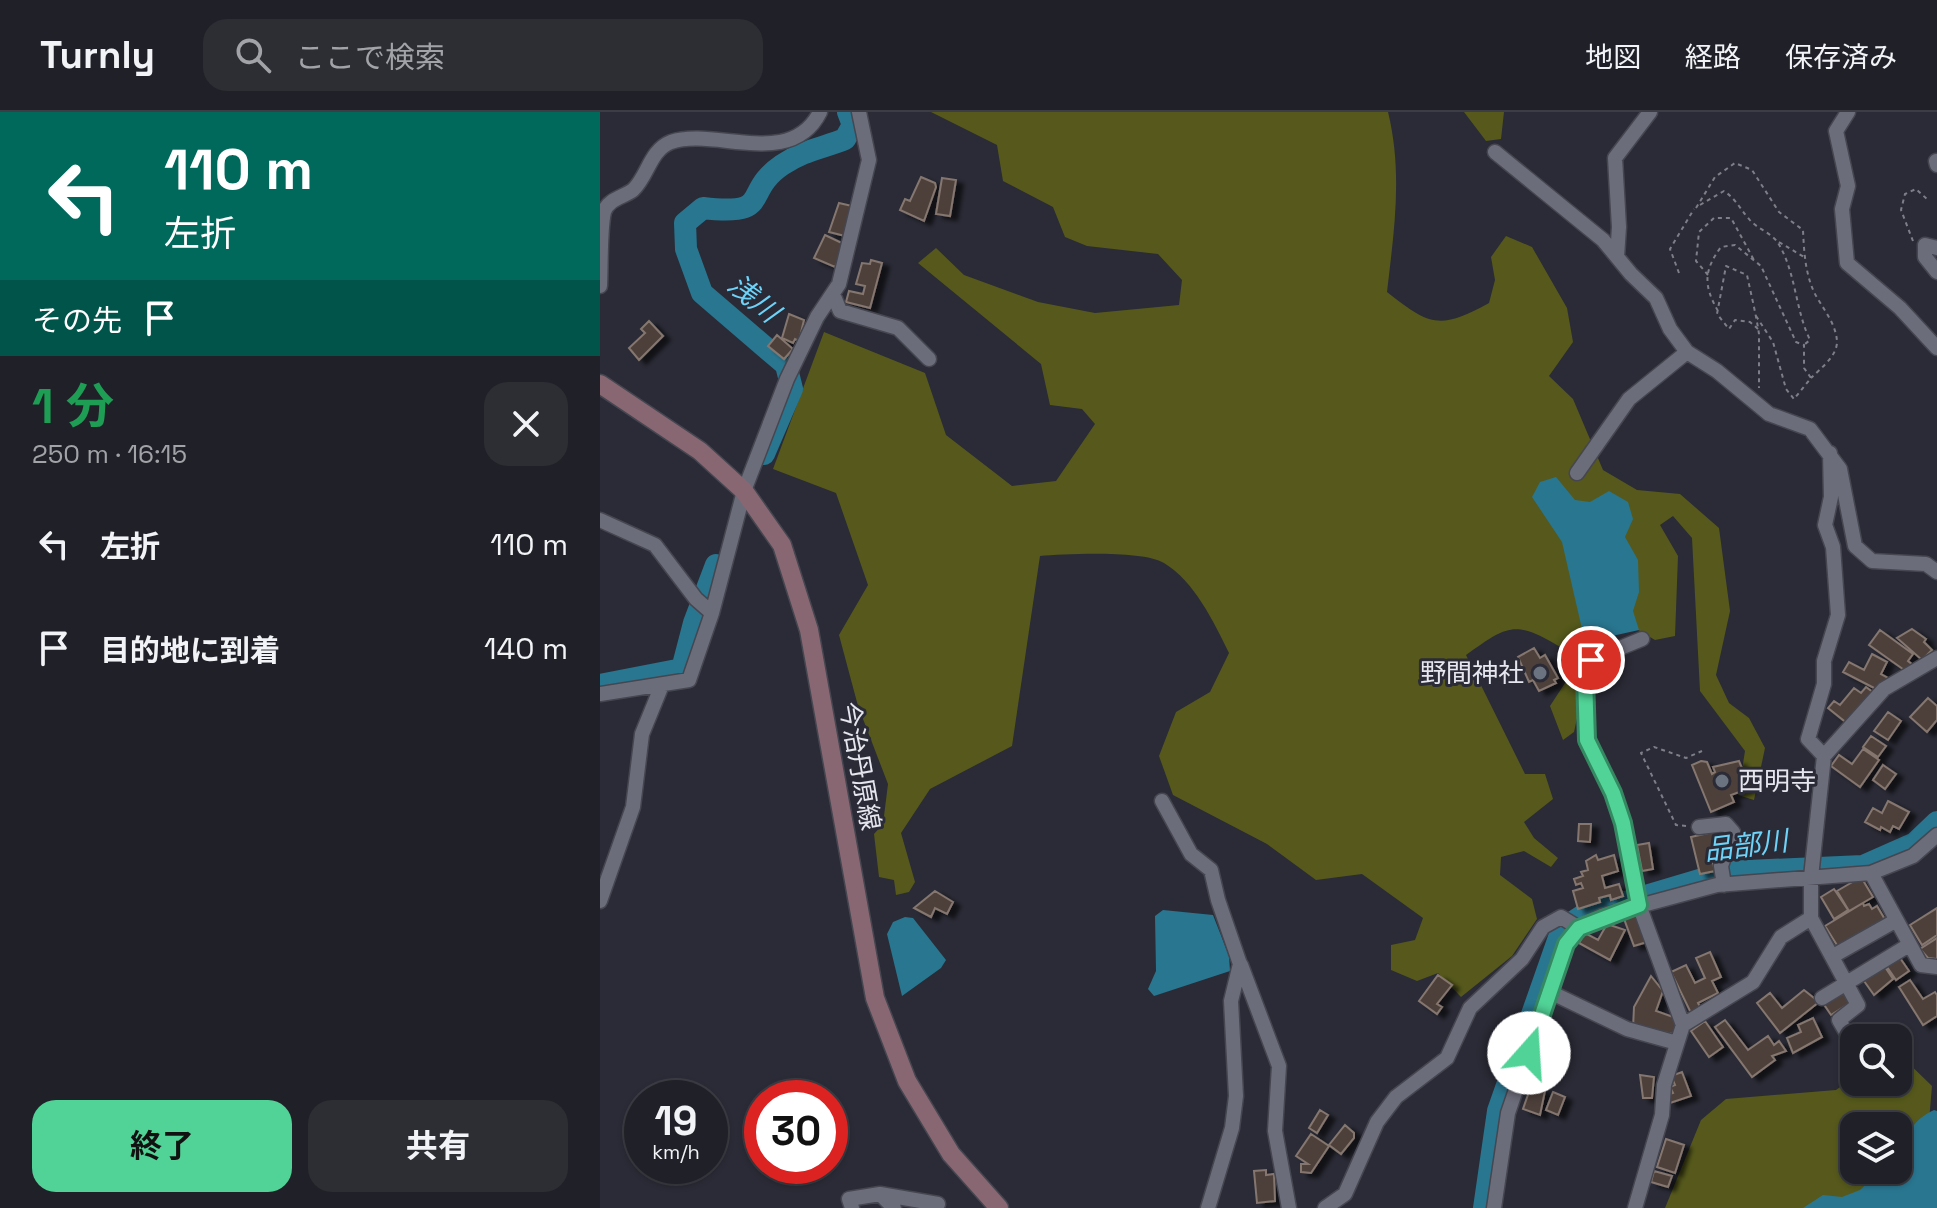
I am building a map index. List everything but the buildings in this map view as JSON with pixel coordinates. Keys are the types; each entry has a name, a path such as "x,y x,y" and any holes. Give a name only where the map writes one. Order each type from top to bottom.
{"main road":[{"name":"今治丹原線","path":"600,384 700,451 744,491 782,545 809,630 875,998 907,1081 951,1154 999,1208"}],"street":[{"path":"600,286 604,211 614,199 633,189 658,150 681,141 781,142 800,136 820,112"},
{"path":"600,694 689,680 712,613 744,491 787,379 833,294 843,269 869,160 859,112"},
{"path":"1617,257 1619,227 1615,158 1650,112"},
{"path":"1848,112 1836,131 1848,186 1842,209 1847,263 1900,308 1937,348"},
{"path":"1495,152 1603,240 1656,298 1670,329 1687,352 1717,371 1769,414 1810,429 1840,469 1855,546 1872,561 1926,564 1937,572"},
{"path":"1931,250 1937,272"},
{"path":"833,294 840,311 898,328 929,359"},
{"path":"1577,473 1629,399 1687,352"},
{"path":"1824,756 1808,739 1824,684 1824,661 1838,615 1833,547 1825,525 1831,497 1830,452"},
{"path":"600,520 655,545 696,599 712,613"},
{"path":"1635,1208 1662,1115 1664,1085 1683,1025 1639,905 1623,823 1613,793 1587,740 1585,677 1591,660 1642,639"},
{"path":"1841,1024 1839,1020 1858,1005 1811,918 1811,877 1824,756 1884,689 1937,658"},
{"path":"600,901 633,807 642,734 662,685"},
{"path":"1162,801 1191,854 1211,870 1240,964 1279,1066 1275,1131 1289,1208"},
{"path":"1699,827 1726,824 1733,832 1721,866 1724,885"},
{"path":"1494,1208 1508,1113 1566,944 1579,928 1639,905 1724,885 1871,873 1913,856 1937,835"},
{"path":"1871,873 1895,921 1924,968 1937,967"},
{"path":"1325,1208 1343,1201 1377,1122 1396,1097 1447,1058 1470,1008 1522,959 1531,940 1543,927 1561,917 1579,928"},
{"path":"1683,1025 1753,982 1781,937 1811,918"},
{"path":"1833,956 1895,921"},
{"path":"1822,998 1909,945"},
{"path":"1208,1208 1235,1106 1231,1001 1240,964"},
{"path":"1550,992 1627,1029 1677,1043"},
{"path":"857,1204 880,1194 938,1204"},
{"path":"880,1194 894,1208"}],"path":[{"path":"1679,273 1670,249 1715,177 1735,163 1752,170 1779,212 1803,230 1805,258 1814,291 1831,319 1837,344 1832,357 1794,399 1786,389 1773,342 1756,316"},
{"path":"1928,200 1916,189 1905,194 1901,210 1911,239 1931,250"},
{"path":"1696,208 1724,191 1734,197 1750,221 1805,258"},
{"path":"1708,275 1696,261 1699,232 1714,218 1731,218 1741,230 1754,261"},
{"path":"1777,241 1791,278 1796,306 1810,340 1804,345"},
{"path":"1758,329 1750,322 1735,320 1729,329 1709,295 1707,265 1721,247 1735,245 1761,266 1796,342 1804,345"},
{"path":"1718,311 1726,266 1747,275 1758,329 1760,400"},
{"path":"1804,345 1804,368 1811,378"},
{"path":"1699,827 1676,825 1641,753 1654,747 1686,758 1702,751"}],"shaded area":[{"path":"931,112 1388,112 1396,180 1387,292 1425,318 1447,320 1458,317 1489,303 1495,280 1491,257 1506,236 1532,247 1567,308 1573,342 1549,376 1573,399 1603,470 1637,490 1680,494 1719,528 1730,611 1716,675 1729,703 1749,718 1765,748 1754,800 1738,795 1745,751 1700,691 1692,538 1673,516 1660,525 1678,556 1675,636 1655,640 1625,622 1589,610 1581,700 1574,732 1563,740 1550,706 1567,680 1562,648 1533,633 1512,629 1466,655 1525,774 1545,774 1553,799 1524,822 1534,838 1558,858 1551,867 1524,851 1501,857 1500,875 1532,899 1537,919 1512,956 1461,997 1438,973 1417,981 1391,970 1391,945 1415,940 1423,918 1362,874 1316,880 1267,844 1173,795 1159,756 1176,712 1210,692 1229,653 1202,603 1185,580 1164,563 1139,556 1040,556 1012,746 930,789 901,833 915,882 909,892 896,895 894,880 879,877 874,834 883,824 888,784 858,706 839,635 868,585 836,493 773,469 824,332 925,373 946,435 1012,486 1056,481 1095,424 1082,409 1050,405 1041,364 918,263 936,248 964,275 1038,302 1095,313 1179,305 1182,280 1158,254 1087,246 1065,237 1053,207 1003,181 997,145"},
{"path":"1464,112 1504,112 1501,139 1486,141"},
{"path":"1912,1067 1932,1086 1929,1121 1937,1157 1912,1173 1912,1112 1840,1112 1840,1184 1895,1184 1857,1208 1665,1208 1701,1120 1726,1099 1836,1090 1840,1087 1840,1096 1912,1096"}],"water":[{"path":"1556,477 1575,500 1590,502 1609,491 1628,502 1633,519 1625,537 1638,560 1639,592 1633,611 1639,630 1585,642 1562,542 1532,497 1540,482"},
{"path":"1163,910 1213,915 1229,956 1230,971 1154,996 1148,989 1156,971 1155,916"},
{"path":"905,917 913,918 946,960 941,968 902,996 887,934 893,922"},
{"path":"1937,1111 1937,1208 1803,1208 1823,1195 1842,1197 1867,1184 1912,1184 1912,1128 1926,1114"}],"waterway":[{"name":"浅川","path":"764,454 792,389 786,365 702,293 686,249 685,223 703,208 725,210 748,205 770,175 782,165 845,139 853,125 848,112"},
{"name":"浅川","path":"600,685 682,669 694,623 716,565"},
{"name":"品部川","path":"1484,1208 1498,1111 1562,929 1585,914 1726,872 1863,866 1915,843 1937,822"}],"place":[{"name":"野間神社","path":"1540,673"},
{"name":"西明寺","path":"1722,781"}],"route":[{"path":"1529,1053 1566,944 1579,928 1602,916 1639,905 1623,823 1613,793 1587,740 1585,677 1591,660"}]}
